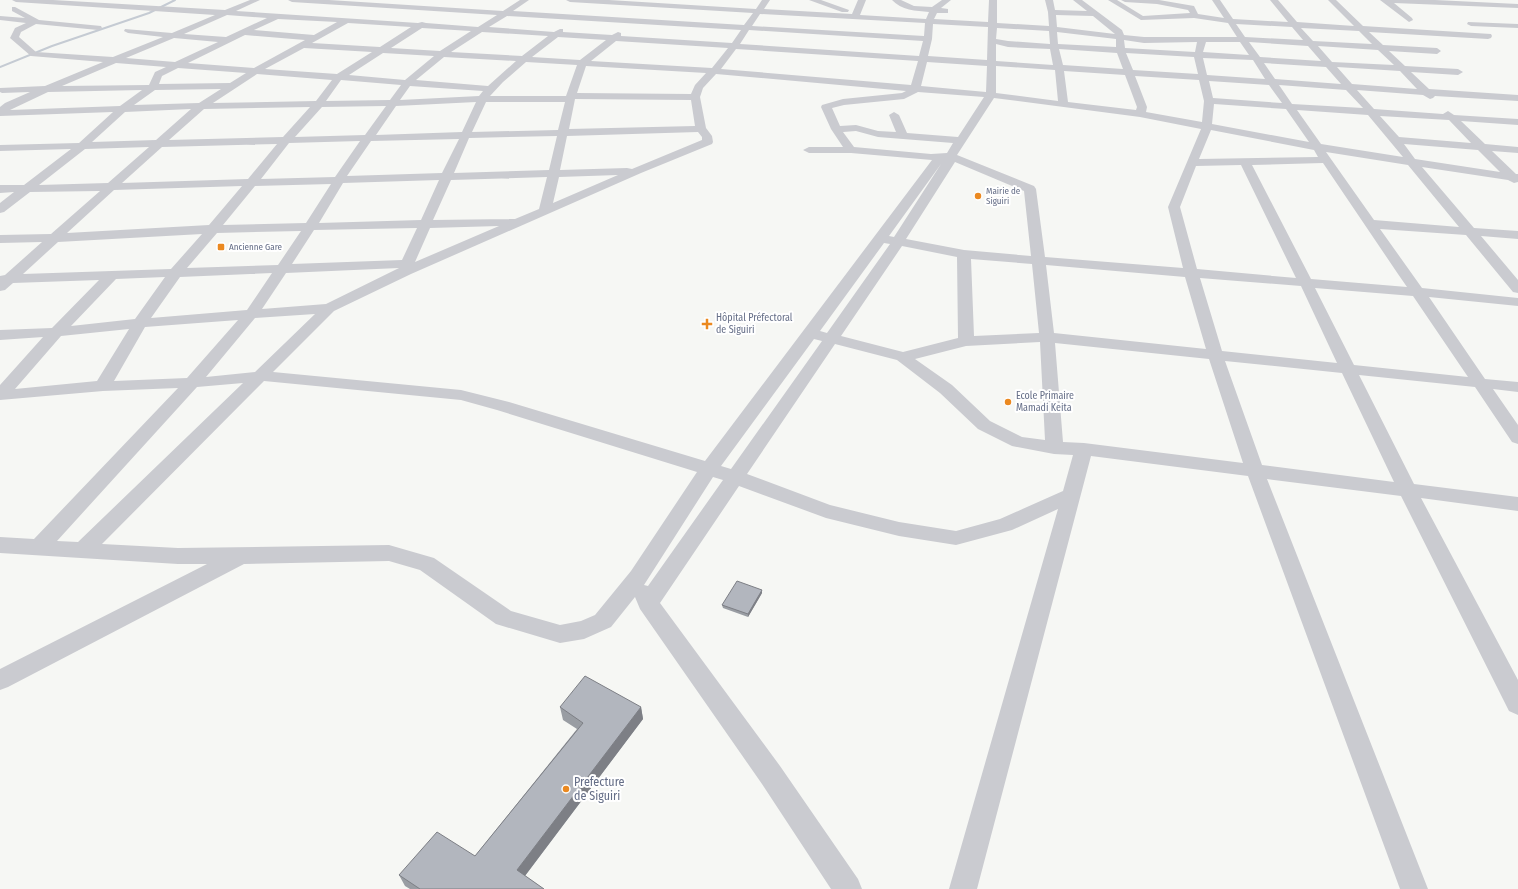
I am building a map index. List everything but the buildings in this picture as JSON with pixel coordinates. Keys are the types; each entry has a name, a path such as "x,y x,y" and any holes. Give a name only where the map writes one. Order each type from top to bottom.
{"street":[{"path":"0,113 9,105 256,0"},
{"path":"292,0 633,21 678,36 734,46 867,35 928,39"},
{"path":"2,280 55,238 201,106 231,86 314,38 388,0"},
{"path":"103,386 140,323 176,272 253,182 286,140 320,104 338,78 380,50 462,0"},
{"path":"39,547 192,383 252,314 310,227 339,179 407,83 442,54 525,0"},
{"path":"570,0 652,3 701,8 816,15 856,14"},
{"path":"678,36 709,0"},
{"path":"83,550 329,308 407,268 520,222 708,142 707,136 701,130 695,97 698,87 714,72 748,28 766,0"},
{"path":"813,0 873,18 1053,29 1200,47 1256,59 1458,72"},
{"path":"856,14 862,0"},
{"path":"896,0 901,4 913,8 956,11"},
{"path":"851,150 836,129 826,107 843,102 904,96 915,89 928,39 928,22 934,10 947,0"},
{"path":"648,603 898,242 949,162 950,156 991,95 993,0"},
{"path":"1049,0 1054,47 1059,69 1062,103"},
{"path":"1077,0 1120,32 1119,37 1121,51 1142,107 1140,114"},
{"path":"1112,0 1141,18 1194,16 1231,21 1488,36 1467,22 1518,26"},
{"path":"1125,0 1157,1 1190,8 1194,13 1194,16"},
{"path":"1216,0 1226,9 1231,21 1256,59 1518,438"},
{"path":"1274,0 1289,12 1295,25 1396,140 1412,162 1518,289"},
{"path":"1332,0 1516,180"},
{"path":"1386,0 1442,1 1518,6"},
{"path":"1386,0 1413,20 1394,19"},
{"path":"1498,0 1518,14"},
{"path":"0,14 15,4 39,1 615,38 678,36 748,28 800,41 860,59 922,60 992,64 1518,98"},
{"path":"0,209 25,188 82,146 122,109 153,87 158,74 175,64 311,1"},
{"path":"407,268 482,99 490,88 597,1"},
{"path":"1442,1 1455,11"},
{"path":"545,211 570,98 582,64 615,38 652,3"},
{"path":"15,4 36,21"},
{"path":"1269,11 1289,12"},
{"path":"1050,16 1095,14"},
{"path":"776,77 786,64 816,15"},
{"path":"1332,15 1364,17"},
{"path":"0,18 98,28"},
{"path":"860,59 873,18"},
{"path":"6,33 18,30 36,21"},
{"path":"18,30 14,38 34,54 338,78 490,88"},
{"path":"128,31 228,40"},
{"path":"243,32 314,38"},
{"path":"992,43 1121,51 1200,47 1243,39 1437,51"},
{"path":"302,45 582,64 658,65 714,72 776,77 856,80 915,89 991,95 1140,114 1316,147 1516,180"},
{"path":"1200,47 1203,77 1209,101 1207,126 1174,207 1191,273 1215,354 1255,471 1414,889"},
{"path":"2,90 231,86"},
{"path":"0,113 201,106 392,103 482,99 695,97"},
{"path":"1508,98 1518,108"},
{"path":"1209,101 1518,122"},
{"path":"894,115 903,135"},
{"path":"836,129 856,128 878,134 961,140"},
{"path":"0,148 467,134 701,130"},
{"path":"1396,140 1518,150"},
{"path":"809,150 851,150 931,157 950,156 1030,189 1047,337 1054,448"},
{"path":"0,545 178,556 389,553 427,564 504,618 560,634 584,630 603,621 638,577 708,469 937,162 950,156"},
{"path":"1192,163 1325,160"},
{"path":"1245,162 1408,491 1512,681 1518,704"},
{"path":"0,189 637,171"},
{"path":"0,239 55,238 213,229 520,222"},
{"path":"1371,224 1470,230 1518,236"},
{"path":"880,239 964,254 1039,259 1518,302"},
{"path":"964,254 966,341"},
{"path":"2,280 176,272 407,268"},
{"path":"0,395 56,332 112,275"},
{"path":"0,335 56,332 140,323 329,308"},
{"path":"810,333 903,357 946,389 984,425 1018,442 1054,448 1084,449 1518,504"},
{"path":"903,357 966,341 1047,337 1518,387"},
{"path":"0,395 103,386 192,383 261,376 461,395 503,406 734,477 826,511 899,529 956,538 1005,525 1072,495"},
{"path":"963,889 1084,449"},
{"path":"0,680 242,556"},
{"path":"638,577 648,603 771,775 848,889"}],"waterway":[{"path":"0,67 52,46 149,13 175,0"}],"place":[{"name":"Mairie de Siguiri","path":"978,196"},
{"name":"Ancienne Gare","path":"221,247"},
{"name":"Hôpital Préfectoral de Siguiri","path":"707,324"},
{"name":"Ecole Primaire Mamadi Keita","path":"1008,402"},
{"name":"Prefecture de Siguiri","path":"566,789"}]}
